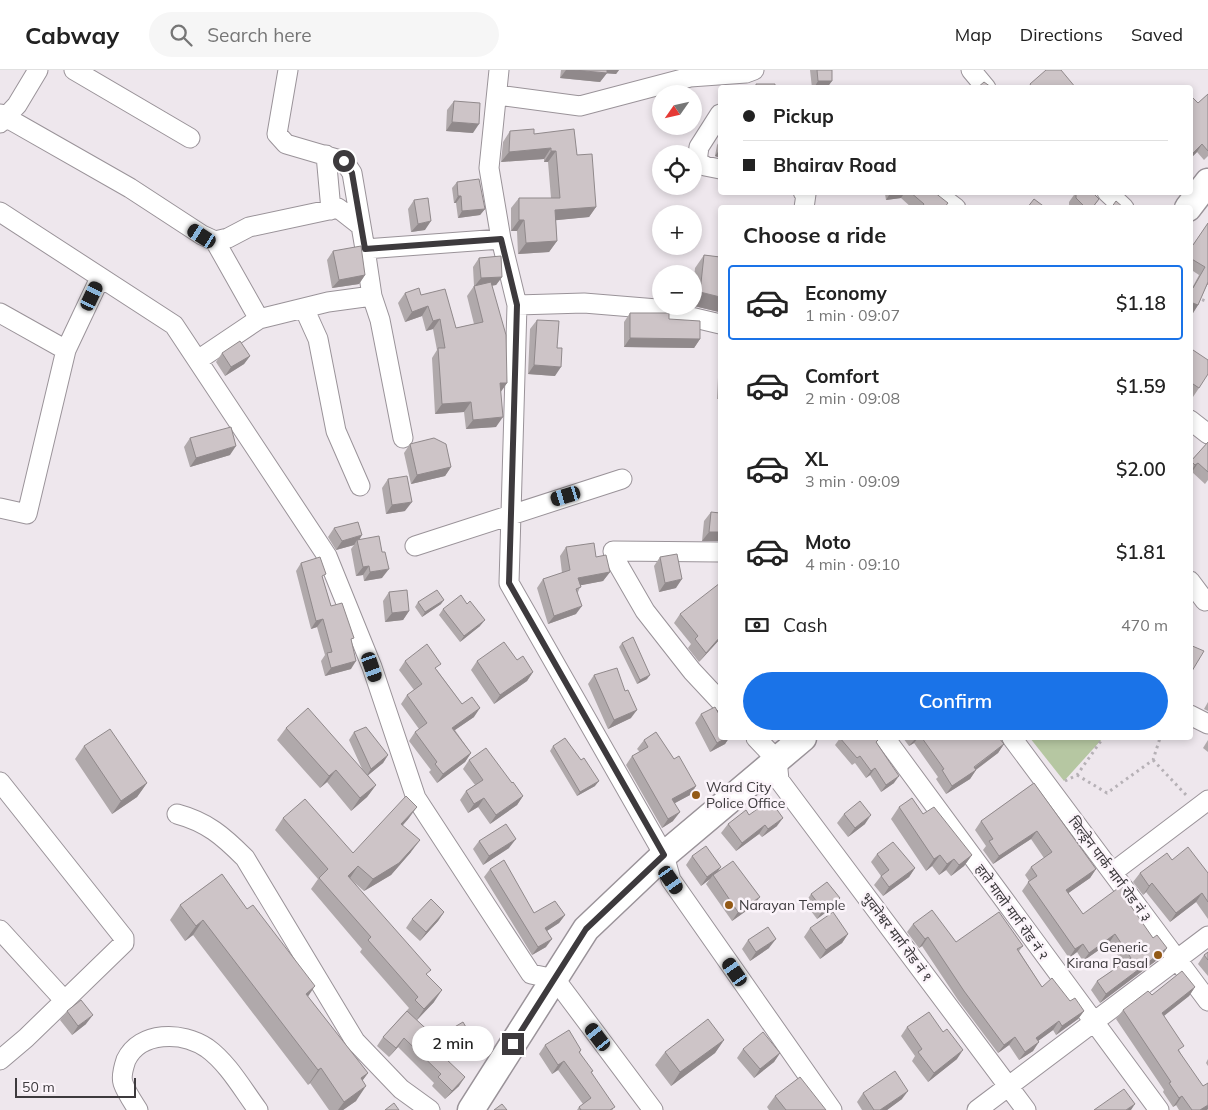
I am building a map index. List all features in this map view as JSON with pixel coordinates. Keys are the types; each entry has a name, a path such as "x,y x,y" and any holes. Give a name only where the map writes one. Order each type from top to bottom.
{"main road":[{"path":"1190,205 1208,182"},
{"path":"471,1110 586,929 664,855 801,740"}],"street":[{"path":"38,70 17,105 1,118 130,188 202,236 215,241 228,238 249,227 338,208 361,226"},
{"path":"74,70 190,138"},
{"path":"288,70 277,134 286,144 344,161 352,173 372,296 380,320 403,438"},
{"path":"499,70 489,168 501,239 517,305 509,583 664,855 671,880 832,1110"},
{"path":"971,70 984,85"},
{"path":"496,95 580,106 716,72 745,77"},
{"path":"718,117 699,148 697,161 705,166 718,169"},
{"path":"326,155 330,210"},
{"path":"940,195 952,205"},
{"path":"1110,195 1121,205"},
{"path":"0,212 174,325 327,556 372,667 416,798 531,974 555,979 653,1110"},
{"path":"365,249 501,239"},
{"path":"215,241 259,319"},
{"path":"0,508 27,514 66,350 100,278"},
{"path":"198,360 259,319 304,308 372,296"},
{"path":"517,305 584,303 648,309 718,324"},
{"path":"304,308 318,338 336,431 360,486"},
{"path":"1,318 66,350"},
{"path":"1193,422 1208,434"},
{"path":"415,546 511,513 622,479"},
{"path":"718,552 613,551 615,560 645,611 692,671 718,699"},
{"path":"1193,585 1205,601"},
{"path":"758,740 777,760"},
{"name":"हाते मालो मार्ग रोड नं २","path":"886,740 1093,1023 1159,1110"},
{"name":"चिल्ड्रेन पार्क मार्ग रोड नं ३","path":"1014,740 1208,1001"},
{"name":"भुवनेश्वर मार्ग रोड नं १","path":"777,760 779,780 1026,1110"},
{"path":"0,1060 26,1038 124,943 124,938 2,791"},
{"path":"1113,872 1203,804"},
{"path":"177,814 199,820 226,839 245,858 354,1041 401,1089 430,1110"},
{"path":"0,930 64,1000"},
{"path":"977,1110 1208,936"},
{"path":"138,1110 123,1082 124,1065 130,1053 143,1042 159,1036 185,1039 206,1047 221,1062 258,1110"}],"path":[{"path":"1193,296 1208,302"},
{"path":"1064,781 1077,775 1102,740"},
{"path":"1077,775 1107,793 1153,760 1159,740"},
{"path":"1153,760 1203,804"}],"green space":[{"path":"1032,740 1101,740 1064,781"}],"building":[{"path":"574,70 607,70 607,73"},
{"path":"817,70 832,70 832,81 818,81"},
{"path":"1046,70 1061,70 1074,85 1030,85"},
{"path":"756,84 775,84 775,85"},
{"path":"1208,94 1208,151 1202,144 1193,153 1193,98 1198,103"},
{"path":"454,101 480,103 479,124 452,122"},
{"path":"534,129 534,134 574,129 577,155 592,154 596,207 555,210 557,241 526,243 524,220 519,220 519,198 560,198 556,151 551,151 551,148 509,152 510,131"},
{"path":"479,179 485,209 462,211 461,196 458,196 457,182"},
{"path":"914,195 938,195 948,203 946,205 924,204"},
{"path":"1076,195 1095,195 1099,199 1094,205 1083,205 1076,198"},
{"path":"428,198 431,221 418,224 414,200"},
{"path":"1034,199 1042,205 1029,205"},
{"path":"1208,223 1208,282 1198,305 1193,303 1193,288 1205,267 1193,260 1193,245"},
{"path":"361,246 365,275 339,280 333,251"},
{"path":"704,255 718,257 718,296 702,292"},
{"path":"501,256 502,277 481,278 479,258"},
{"path":"491,282 506,335 507,383 500,383 503,417 473,420 471,402 442,404 438,348 445,348 440,319 433,321 428,306 412,312 405,293 419,288 421,295 445,289 456,328 483,322 474,286"},
{"path":"630,313 652,313 652,315 669,315 669,319 700,321 700,339 630,338"},
{"path":"537,320 559,321 557,348 562,348 561,367 534,365"},
{"path":"240,341 250,356 231,367 222,353"},
{"path":"1193,350 1208,360 1208,374 1199,388 1193,384"},
{"path":"231,427 236,446 196,458 190,438"},
{"path":"434,438 446,444 451,467 417,475 410,444"},
{"path":"1208,442 1208,472 1198,463 1195,465 1193,459"},
{"path":"407,476 412,502 392,505 388,479"},
{"path":"711,512 718,513 718,532 709,532"},
{"path":"358,522 362,535 342,541 334,528"},
{"path":"379,536 382,552 385,552 389,569 370,572 369,566 363,567 357,540"},
{"path":"594,543 596,557 606,555 610,572 578,578 581,587 576,589 582,606 554,616 543,579 570,570 566,547"},
{"path":"677,554 682,579 665,583 660,557"},
{"path":"320,557 326,574 322,576 331,606 342,603 354,638 351,639 356,661 331,668 327,653 332,652 323,619 316,621 301,563"},
{"path":"718,585 718,639 706,653 695,639 698,636 680,614"},
{"path":"407,590 409,611 392,613 389,592"},
{"path":"437,590 444,600 425,612 418,602"},
{"path":"461,595 467,604 470,601 485,620 464,636 443,609"},
{"path":"633,637 650,675 640,680 622,643"},
{"path":"504,642 517,660 523,656 533,672 500,695 477,661"},
{"path":"427,644 441,664 435,668 462,704 472,697 480,708 452,728 471,753 443,774 435,764 437,762 415,732 427,723 407,695 422,684 405,661"},
{"path":"1193,646 1204,651 1193,669"},
{"path":"617,668 625,691 628,690 637,710 614,720 594,675"},
{"path":"715,707 718,712 718,740 722,740 717,743 701,714"},
{"path":"308,708 376,785 360,798 336,770 329,776 286,728"},
{"path":"366,727 388,755 371,769 354,732"},
{"path":"110,729 147,783 121,801 84,746"},
{"path":"656,732 674,759 679,756 696,786 672,799 680,812 668,819 632,756 648,747 644,740"},
{"path":"565,738 581,760 584,758 599,781 580,792 553,746"},
{"path":"842,740 878,740 876,742 899,776 886,785 875,768 871,771 860,756 857,758"},
{"path":"923,740 1001,740 1004,744 974,767 976,770 952,786 942,770 944,769"},
{"path":"486,748 523,796 496,815 484,798 474,804 466,791 483,780 469,760"},
{"path":"1034,783 1096,869 1066,890 1083,914 1121,886 1131,899 1128,902 1153,938 1157,935 1167,948 1106,994 1097,981 1131,958 1115,934 1089,953 1083,944 1075,949 1028,882 1037,876 1031,867 1052,852 1037,831 999,856 989,841 993,839 981,821"},
{"path":"406,796 417,807 401,824 420,840 399,863 373,879 358,866 348,876 431,970 426,974 442,990 424,1009 415,1000 418,997 368,940 371,937 319,878 328,869 283,818 305,799 353,853"},
{"path":"912,798 923,814 934,807 972,855 959,865 954,859 947,864 940,855 934,859 899,807"},
{"path":"770,800 783,818 768,829 765,825 742,843 728,824 746,810 749,815"},
{"path":"860,801 871,815 855,828 844,814"},
{"path":"506,824 516,839 489,856 479,841"},
{"path":"893,842 915,868 889,887 881,876 889,870 877,854"},
{"path":"706,846 721,867 707,877 692,856"},
{"path":"1188,847 1208,873 1208,902 1202,893 1176,913 1152,883 1149,886 1140,873 1167,853 1172,860"},
{"path":"504,860 534,913 555,901 565,915 545,928 552,939 538,947 490,869"},
{"path":"733,861 760,897 738,912 713,875"},
{"path":"222,874 247,909 253,905 315,986 306,994 368,1073 361,1078 366,1086 344,1102 321,1068 318,1070 203,920 196,926 180,905"},
{"path":"827,882 840,898 823,910 811,894"},
{"path":"431,899 444,912 426,932 412,919"},
{"path":"932,910 956,942 999,912 1023,946 1017,949 1042,987 1052,978 1070,1001 1075,998 1084,1011 1062,1026 1059,1021 1036,1038 1039,1042 1025,1052 1015,1037 1004,1045 964,991 928,937 925,939 913,924"},
{"path":"833,912 848,934 826,950 810,928"},
{"path":"768,927 776,939 756,952 748,940"},
{"path":"1208,952 1208,960 1204,955"},
{"path":"1182,971 1195,987 1162,1013 1184,1046 1178,1050 1203,1086 1208,1083 1208,1105 1200,1110 1192,1110 1182,1096 1179,1098 1169,1083 1171,1082 1123,1010 1148,991 1152,995"},
{"path":"81,1000 93,1015 78,1026 67,1011"},
{"path":"407,1011 436,1038 463,1022 474,1041 445,1058 465,1077 452,1091 438,1077 441,1074 404,1038 396,1048 383,1037"},
{"path":"929,1012 943,1032 947,1029 963,1050 934,1073 918,1052 922,1049 907,1027"},
{"path":"708,1019 724,1040 680,1072 665,1052"},
{"path":"569,1030 581,1050 579,1052 615,1107 610,1110 581,1110 579,1107 591,1098 564,1061 558,1065 545,1045"},
{"path":"763,1032 780,1053 760,1069 743,1049"},
{"path":"895,1071 908,1091 880,1110 874,1110 863,1093"},
{"path":"800,1077 826,1110 786,1110 775,1096"},
{"path":"1124,1089 1135,1104 1126,1110 1094,1110"},
{"path":"394,1103 399,1110 385,1110"},
{"path":"502,1104 507,1110 494,1110"}],"place":[{"name":"Ward City Police Office","path":"696,795"},
{"name":"Narayan Temple","path":"729,905"},
{"name":"Generic Kirana Pasal","path":"1158,955"}],"route":[{"path":"344,161 352,173 365,249 501,239 517,305 509,583 664,855 586,929 513,1044"}]}
